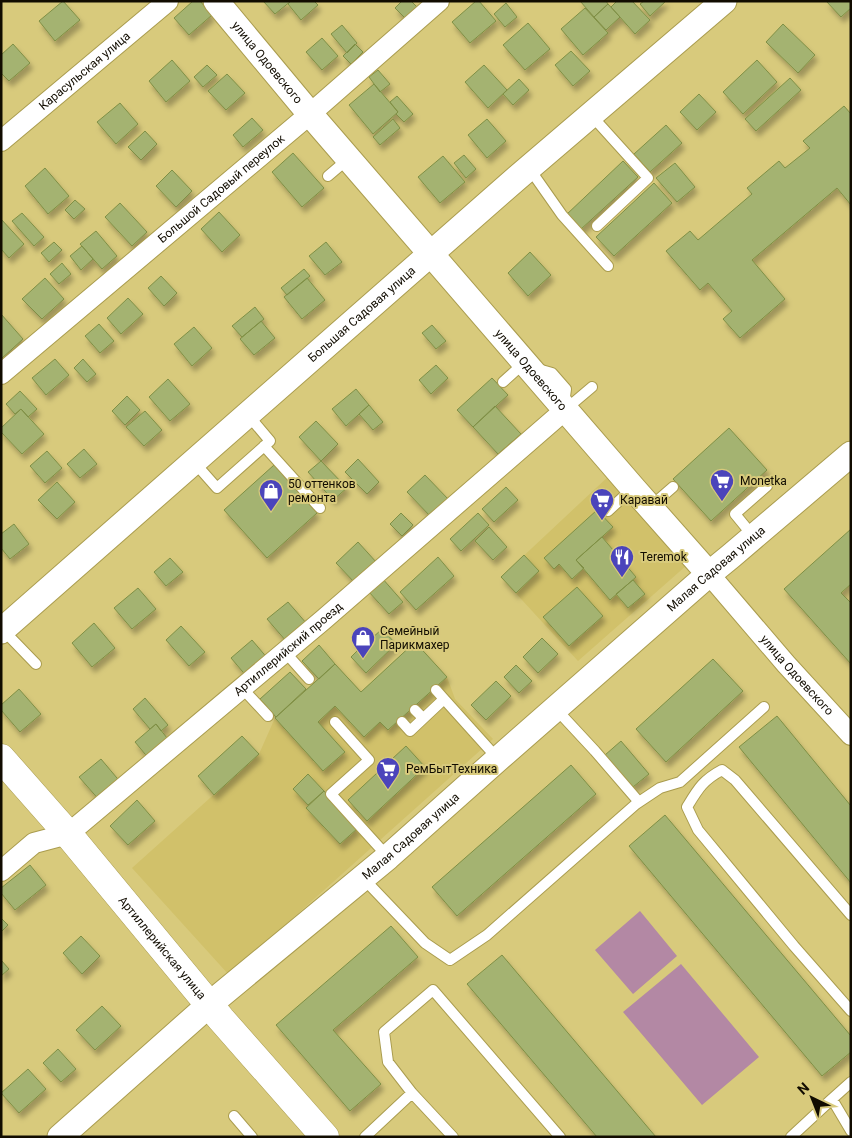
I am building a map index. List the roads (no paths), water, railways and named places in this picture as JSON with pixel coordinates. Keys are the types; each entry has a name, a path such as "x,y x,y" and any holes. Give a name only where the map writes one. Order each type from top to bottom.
{"main road":[{"name":"Артиллерийская улица","path":"1,758 68,834 210,1004 325,1137"}],"street":[{"name":"Карасульская улица","path":"1,142 168,1"},
{"name":"улица Одоевского","path":"216,1 310,114 564,409 786,664 850,731"},
{"name":"Большой Садовый переулок","path":"1,374 310,114 439,1"},
{"name":"Большая Садовая улица","path":"2,630 529,168 724,1"},
{"name":"Артиллерийский проезд","path":"1,871 34,843 68,834 285,652 564,409"},
{"name":"Малая Садовая улица","path":"60,1137 210,1004 388,857 709,574 851,454"}],"lane":[{"path":"591,115 648,178 597,226"},
{"path":"328,176 348,158"},
{"path":"529,168 562,215 608,266"},
{"path":"504,382 527,365"},
{"path":"564,409 592,387"},
{"path":"194,462 217,488 270,441 247,415"},
{"path":"264,446 320,508"},
{"path":"754,537 734,514 767,486"},
{"path":"650,507 673,487"},
{"path":"608,511 633,488"},
{"path":"2,630 36,664"},
{"path":"285,652 309,679"},
{"path":"242,688 268,716"},
{"path":"436,690 498,759"},
{"path":"402,722 410,731 444,699"},
{"path":"363,878 425,943 450,960 487,935 639,802 660,788 680,782 764,707"},
{"path":"556,709 639,802"},
{"path":"415,710 423,718"},
{"path":"335,722 368,760 331,794 388,857"},
{"path":"851,916 735,780 722,770 709,777 697,790 686,807 698,830 794,946 851,1011"},
{"path":"453,1137 412,1093 388,1062 384,1032 433,990 560,1137"},
{"path":"791,1137 851,1082"},
{"path":"365,1137 412,1093"},
{"path":"832,1099 851,1131"},
{"path":"234,1116 252,1137"}],"place":[{"name":"Monetka","path":"722,502"},
{"name":"50 оттенков ремонта","path":"271,512"},
{"name":"Каравай","path":"602,521"},
{"name":"Teremok","path":"622,578"},
{"name":"Семейный Парикмахер","path":"363,659"},
{"name":"РемБытТехника","path":"388,790"}]}
